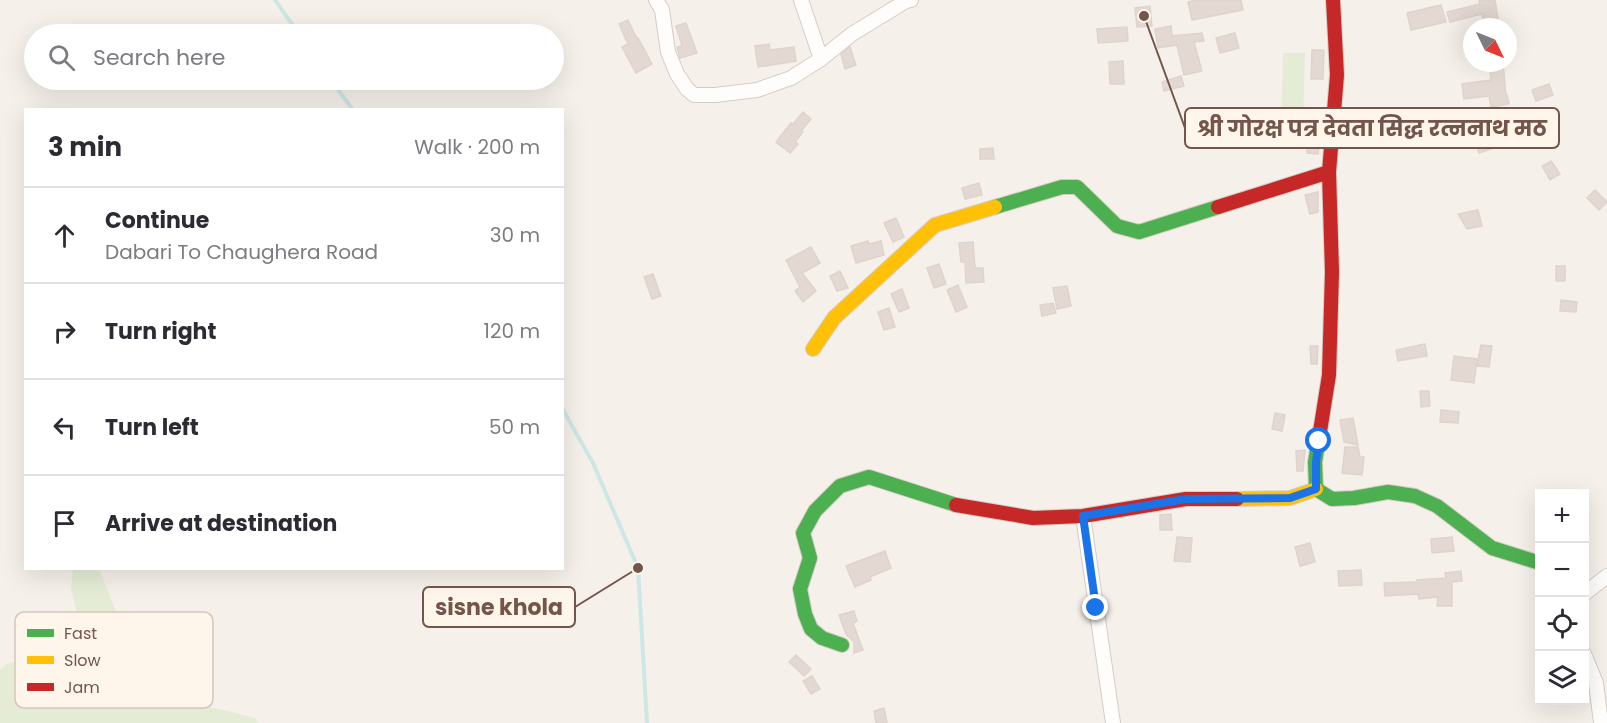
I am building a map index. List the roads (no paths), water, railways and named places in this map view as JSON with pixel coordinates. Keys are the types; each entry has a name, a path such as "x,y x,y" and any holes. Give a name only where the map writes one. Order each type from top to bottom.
{"street":[{"path":"656,0 662,10 668,52 677,74 694,95 757,90 791,78 821,59 852,34 911,0"},
{"path":"801,0 821,59"},
{"path":"1316,489 1316,462 1329,375 1332,272 1329,172 1337,75 1333,0"},
{"path":"813,349 834,318 935,225 1062,187 1077,187 1117,226 1138,232 1329,172"},
{"path":"842,645 822,638 811,629 805,614 800,589 810,558 803,533 815,511 840,486 869,477 954,505 1033,518 1083,516 1186,499 1290,498 1316,489"},
{"path":"1316,489 1332,499 1388,492 1415,496 1437,506 1492,548 1535,562"},
{"path":"1083,516 1113,723"},
{"path":"1589,590 1607,576"},
{"path":"1589,663 1602,686 1601,723"}],"waterway":[{"path":"275,0 292,24"},
{"path":"338,90 352,108"},
{"path":"564,412 593,463 638,568 647,723"}],"place":[{"name":"श्री गोरक्ष पत्र देवता सिद्ध रत्ननाथ मठ","path":"1144,16"},
{"name":"sisne khola","path":"638,568"}]}
